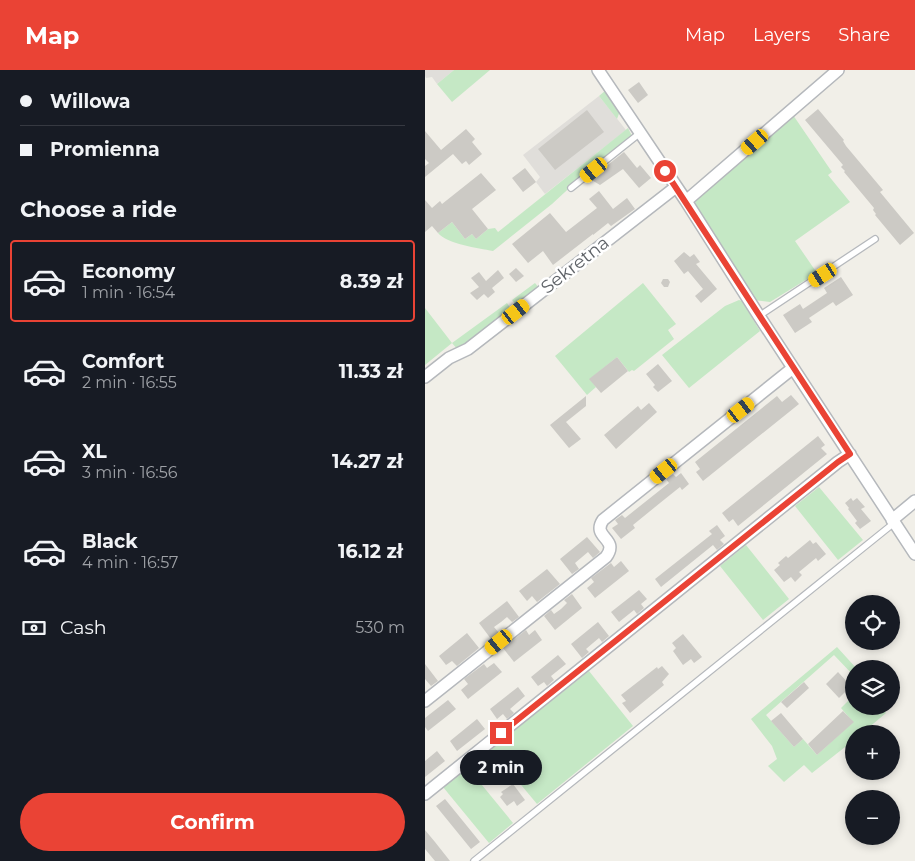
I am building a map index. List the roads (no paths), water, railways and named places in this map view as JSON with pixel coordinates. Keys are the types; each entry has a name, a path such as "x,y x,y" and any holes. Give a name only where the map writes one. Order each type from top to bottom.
{"street":[{"path":"598,70 915,554"},
{"path":"685,201 838,70"},
{"name":"Sekretna","path":"425,377 449,358 468,349 676,187"},
{"path":"425,701 607,557 610,545 599,528 603,520 793,368"},
{"path":"425,794 850,454"},
{"path":"893,521 915,501"}],"lane":[{"path":"571,188 640,133"},
{"path":"759,316 875,239"},
{"path":"474,861 893,521"}]}
